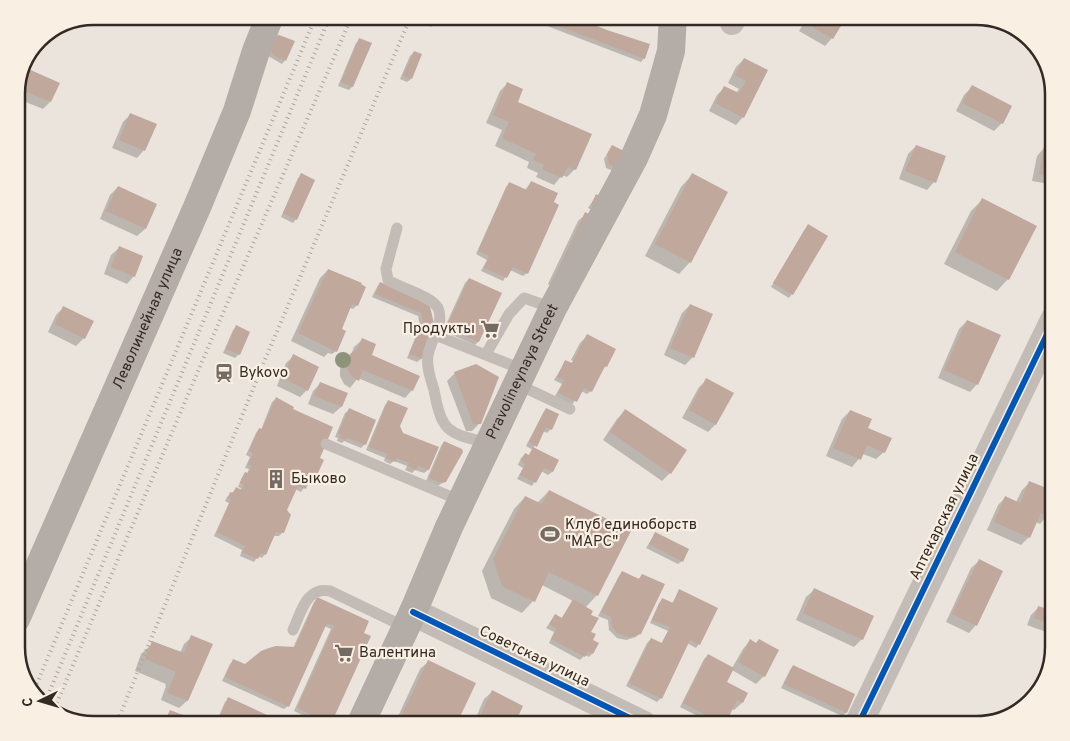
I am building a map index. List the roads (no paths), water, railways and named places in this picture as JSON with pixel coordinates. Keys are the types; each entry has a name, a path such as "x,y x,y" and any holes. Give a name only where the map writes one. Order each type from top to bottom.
{"main road":[{"name":"Леволинейная улица","path":"25,599 198,205 237,111 266,25"},
{"name":"Pravolineynaya Street","path":"364,716 461,501 553,308 634,158 653,115 671,51 672,25"}],"street":[{"name":"Аптекарская улица","path":"871,716 1045,339"},
{"name":"Советская улица","path":"409,620 624,716"}],"lane":[{"path":"397,228 386,269 388,280 403,289 431,300 437,307 440,316 427,357 444,424 459,435 489,443"},
{"path":"486,354 509,314 524,298 553,308"},
{"path":"435,335 512,366 520,377 570,410"},
{"path":"326,444 461,501"},
{"path":"293,630 310,595 316,591 324,590 409,620"}],"railway":[{"path":"40,676 312,25"},
{"path":"56,676 326,25"},
{"path":"65,684 348,25"},
{"path":"120,716 264,362 407,25"}],"place":[{"name":"Продукты","path":"490,329"},
{"name":"Bykovo","path":"224,373"},
{"name":"Быково","path":"276,479"},
{"name":"Клуб единоборств \"МАРС\"","path":"550,534"},
{"name":"Валентина","path":"344,653"}]}
